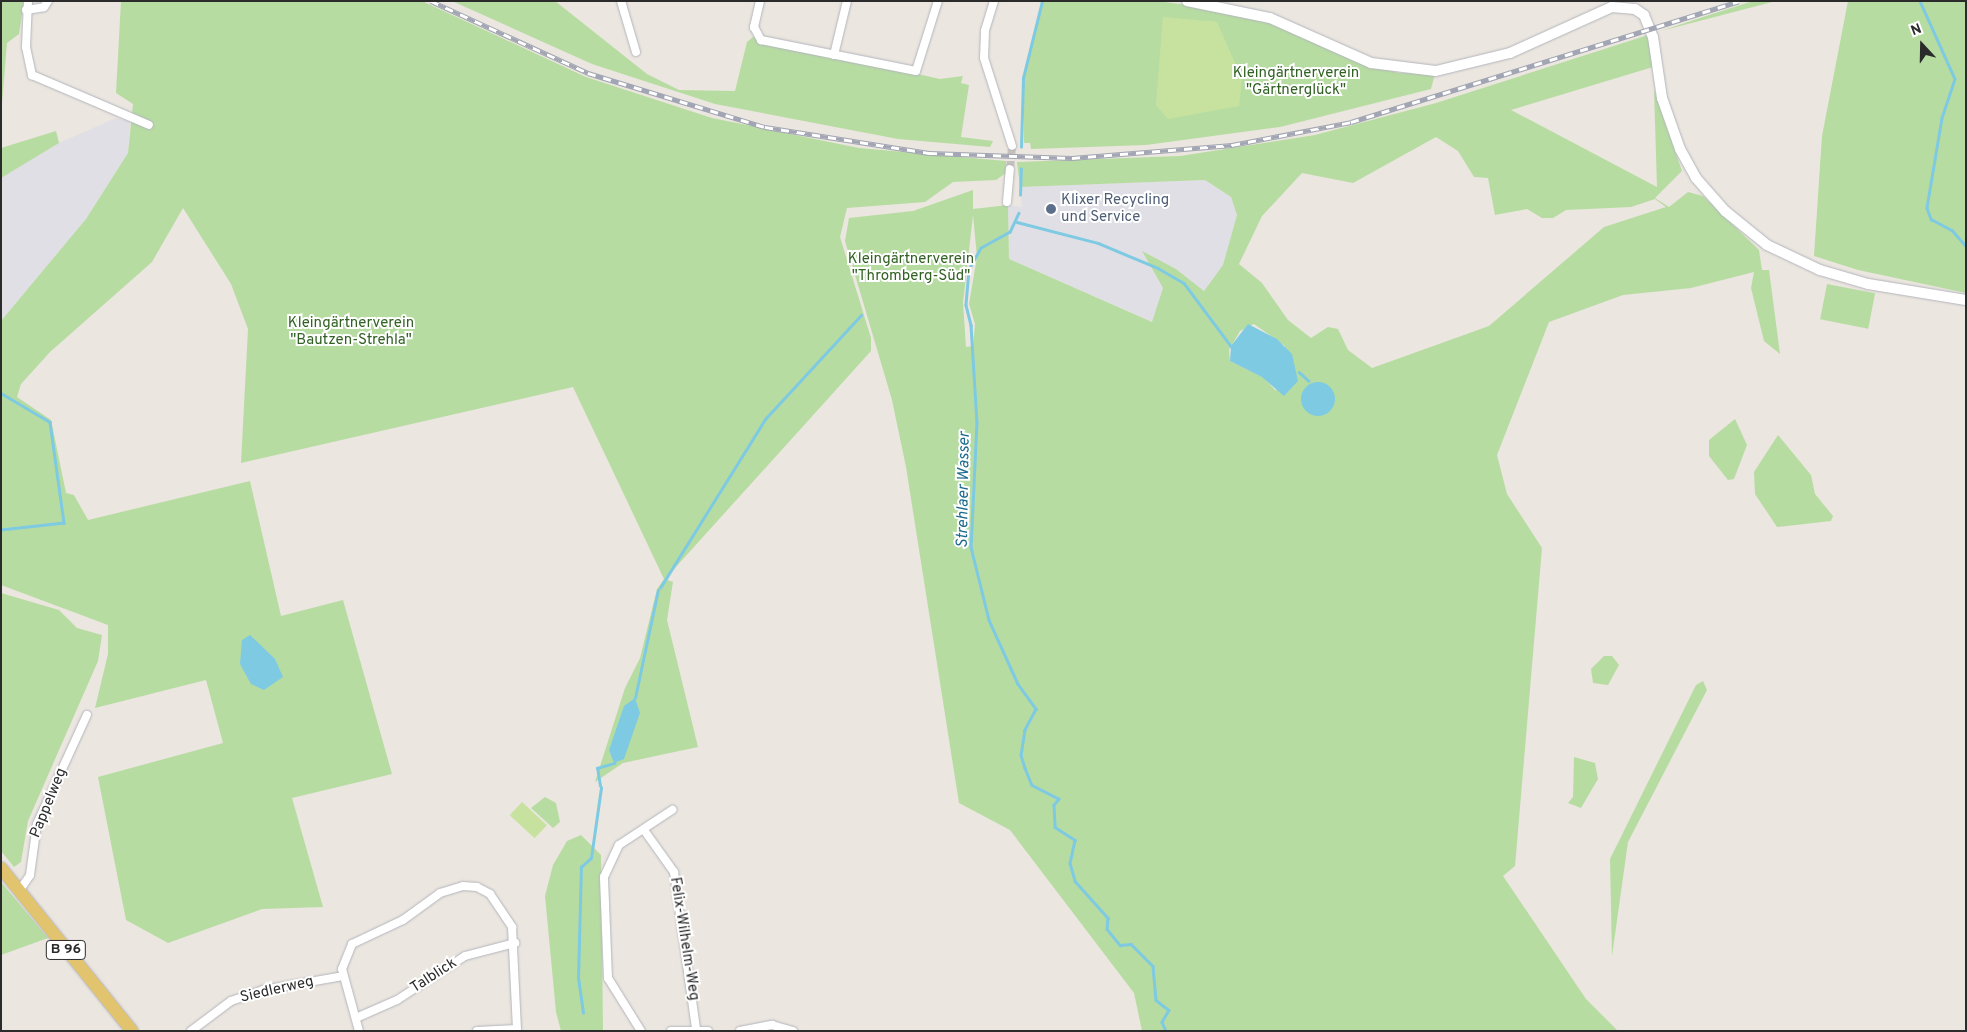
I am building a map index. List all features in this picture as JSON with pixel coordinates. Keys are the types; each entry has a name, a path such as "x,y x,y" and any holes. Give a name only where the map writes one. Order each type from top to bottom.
{"main road":[{"name":"B 96","path":"1,868 132,1031"}],"street":[{"path":"28,1 26,10 32,75 150,125"},
{"path":"26,10 48,1"},
{"path":"621,1 634,34 636,52"},
{"path":"760,1 754,27 761,40 916,71 938,1"},
{"path":"834,55 847,1"},
{"path":"994,1 985,31 984,58 1012,146"},
{"path":"1187,1 1252,12 1289,25 1340,52 1421,71 1465,67 1510,53 1618,6 1643,14 1655,46 1669,122 1696,178 1725,211 1767,245 1850,280 1966,300"},
{"path":"1007,202 1010,169"},
{"name":"Pappelweg","path":"19,891 30,875 37,824 86,715"},
{"path":"641,1031 608,978 604,887 612,855 672,810"},
{"name":"Felix-Wilhelm-Weg","path":"644,830 674,872 696,1028"},
{"path":"359,1031 343,976 352,944 403,920 440,893 463,886 478,887 500,904 514,943 517,1030 477,1031"},
{"name":"Talblick","path":"356,1018 397,1000 465,956 514,943"},
{"name":"Siedlerweg","path":"191,1031 231,1001 263,990 343,976"},
{"path":"740,1031 772,1025 793,1031"},
{"path":"671,1031 696,1028 708,1031"}],"shaded area":[{"path":"116,118 130,122 128,153 86,219 1,321 1,178 59,143"},
{"path":"1205,180 1231,197 1237,215 1223,266 1204,291 1176,269 1142,252 1163,288 1153,322 1009,259 1008,205 1022,207 1020,187"}],"green space":[{"path":"1,1 24,1 19,34 7,43 1,116"},
{"name":"Kleingärtnerverein \"Bautzen-Strehla\"","path":"121,1 422,1 586,77 712,118 859,148 1006,161 1006,173 996,180 953,182 925,202 847,208 840,237 871,338 871,351 665,579 673,582 667,620 698,747 623,763 595,782 625,688 640,658 657,589 664,579 573,387 241,463 248,329 231,284 183,208 152,262 50,352 21,384 17,397 51,420 66,493 74,495 88,520 250,481 281,616 343,600 392,774 292,798 323,907 262,909 168,943 126,920 98,777 223,743 206,680 95,708 108,654 108,625 1,585 1,321 86,219 128,153 133,104 116,93","holes":["640,713 631,733 609,750 616,734"]},
{"path":"452,1 555,1 647,74 679,90 735,91 747,42 753,37 940,79 963,76 961,83 969,85 961,137 993,141 990,147 898,139 715,104 592,64"},
{"name":"Kleingärtnerverein \"Gärtnerglück\"","path":"1043,1 1157,1 1234,11 1262,17 1361,63 1399,73 1435,74 1431,89 1280,127 1146,145 1031,149 1030,143 1024,143 1024,78","holes":["1197,21 1217,22 1156,105"]},
{"path":"1753,1 1776,1 1661,31 1706,16"},
{"path":"1848,1 1966,1 1966,293 1858,270 1814,256 1822,136"},
{"path":"1163,17 1217,22 1242,79 1239,106 1168,119 1156,105"},
{"name":"Kleingärtnerverein \"Thromberg-Süd\"","path":"1648,35 1653,67 1511,110 1657,187 1654,90 1682,171 1655,198 1669,207 1688,192 1703,196 1759,250 1762,270 1769,270 1780,354 1764,341 1751,288 1754,272 1691,288 1623,295 1549,322 1497,455 1507,494 1542,548 1515,866 1503,876 1586,999 1618,1031 1142,1031 1134,993 1010,830 959,803 906,467 892,400 845,241 849,218 913,211 973,190 973,209 1008,205 1009,259 1152,322 1163,288 1142,251 1176,269 1204,291 1223,265 1237,215 1231,197 1205,180 1020,187 1017,162 1180,156 1315,135 1436,103","holes":["1436,137 1458,151 1474,177 1488,178 1495,215 1527,209 1542,218 1553,218 1566,210 1631,207 1655,199 1666,207 1604,227 1489,326 1372,368 1348,350 1338,329 1328,327 1311,338 1288,320 1262,283 1239,264 1262,216 1302,173 1353,183","973,215 977,257 969,304 975,324 973,346 966,347 963,303","1254,324 1285,346 1276,391 1263,377 1230,361 1229,350 1240,331"]},
{"path":"56,131 59,143 1,178 1,148"},
{"path":"1827,284 1875,293 1868,329 1820,319"},
{"path":"1735,419 1747,445 1734,479 1728,480 1709,456 1709,440"},
{"path":"1778,435 1811,475 1815,494 1833,516 1831,521 1777,527 1755,494 1754,472"},
{"path":"1,593 59,610 77,628 102,635 98,661 28,821 21,862 14,867 1,851"},
{"path":"1604,656 1612,656 1619,665 1608,685 1593,683 1591,669"},
{"path":"1703,681 1707,690 1628,842 1612,956 1610,859 1696,685"},
{"path":"1574,757 1595,763 1598,779 1581,808 1568,803 1573,797"},
{"path":"545,797 556,803 560,822 553,828 531,808"},
{"path":"522,802 547,825 535,838 510,815"},
{"path":"581,835 601,855 603,1031 561,1031 556,1012 545,896 553,865 567,841"},
{"path":"1,882 48,938 1,955"}],"water":[{"path":"1248,324 1277,339 1292,354 1298,381 1284,396 1262,377 1230,361 1231,346"},
{"path":"1318,382 1330,387 1335,399 1330,411 1318,416 1306,411 1301,399 1306,387"},
{"path":"250,635 275,659 283,677 264,690 251,684 240,664 242,640"},
{"path":"635,698 640,713 624,759 614,763 609,750 624,706"}],"waterway":[{"name":"Strehlaer Wasser","path":"1021,147 1023,78 1042,1"},
{"path":"1920,1 1955,79 1942,118 1927,208 1931,219 1952,230 1966,246"},
{"path":"1020,195 1021,169"},
{"name":"Strehlaer Wasser","path":"1019,213 1010,232 981,248 969,270 966,305 971,325 977,422 971,547 989,620 1018,684 1036,709 1025,730 1021,755 1025,768 1032,785 1059,799 1054,805 1055,827 1075,840 1070,863 1075,881 1108,918 1107,929 1120,945 1131,944 1153,966 1156,1000 1169,1010 1162,1022 1166,1031"},
{"path":"1017,222 1098,243 1158,268 1184,283 1231,346"},
{"path":"660,588 766,418 861,315"},
{"path":"1299,372 1309,381"},
{"path":"1,393 50,422 64,523 1,530"},
{"path":"635,698 658,590"},
{"path":"600,786 597,768 614,763"},
{"path":"583,1013 578,979 581,867 591,858 601,788"}],"tunnel":[{"path":"1010,169 1012,146"}],"railway":[{"path":"431,1 588,73 765,127 929,153 1072,158 1232,145 1351,122 1739,1"}],"place":[{"name":"Klixer Recycling und Service","path":"1051,209"}]}
